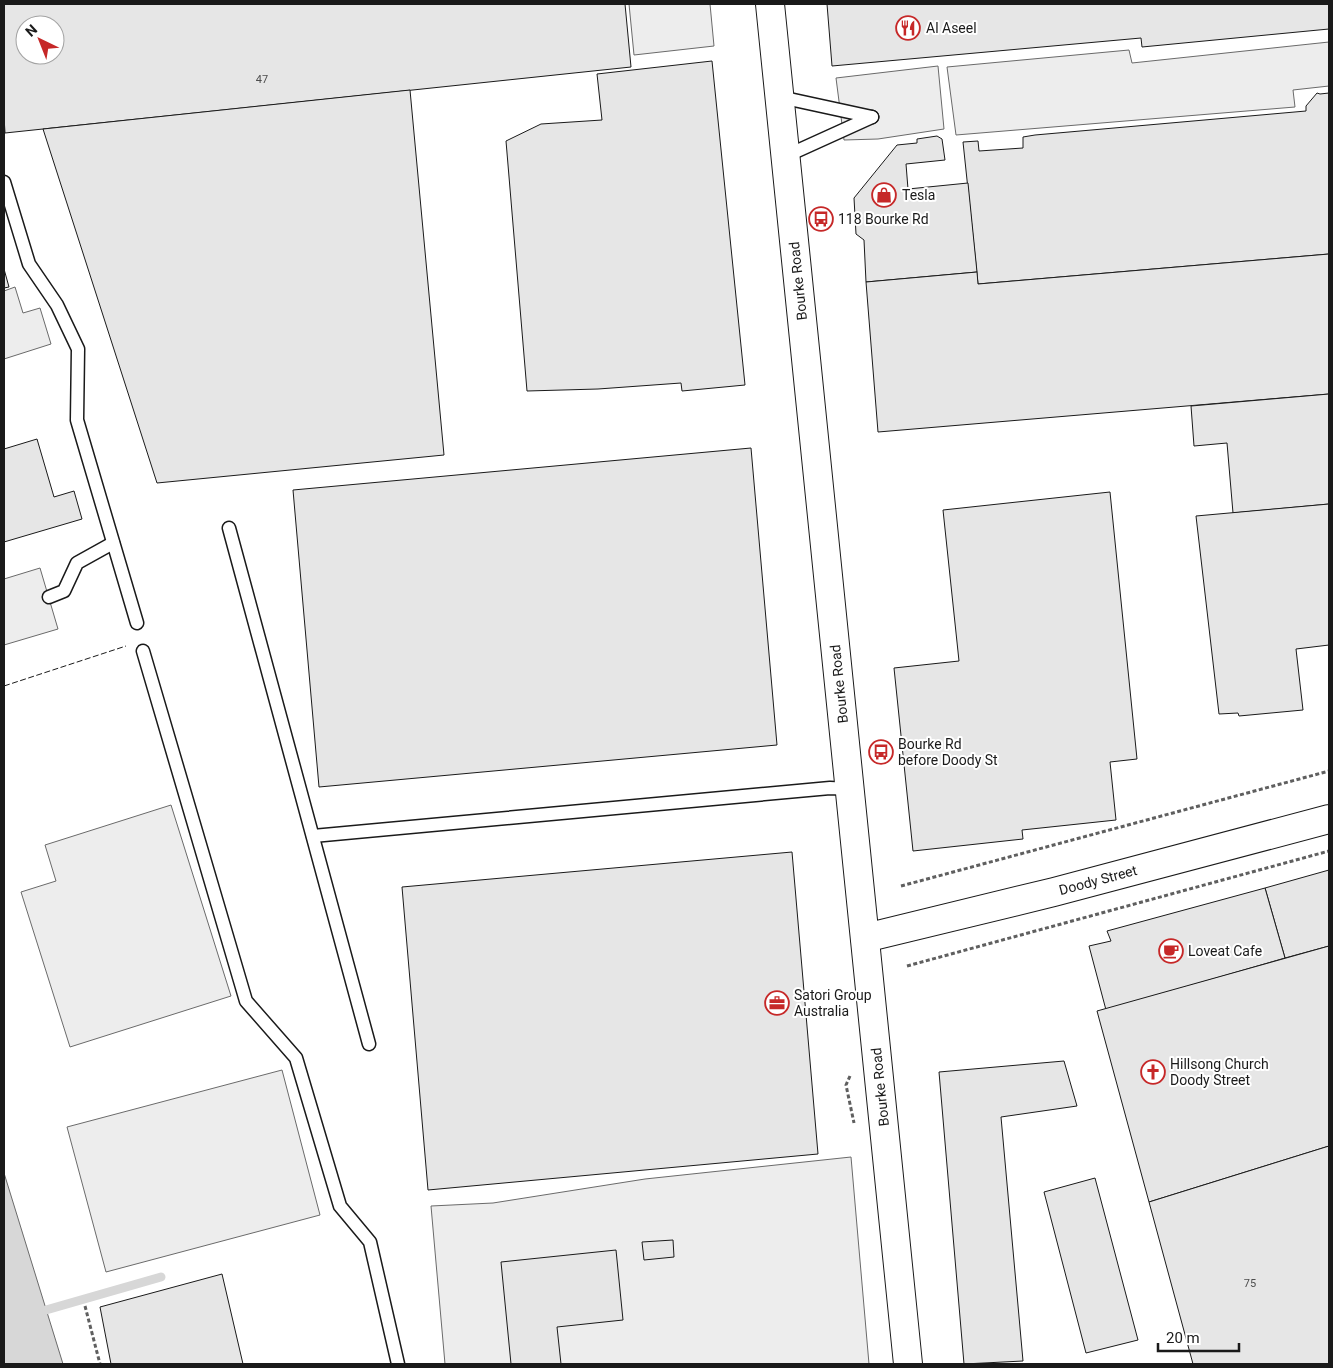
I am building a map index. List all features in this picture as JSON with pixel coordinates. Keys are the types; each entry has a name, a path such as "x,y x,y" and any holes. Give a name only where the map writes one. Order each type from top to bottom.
{"street":[{"name":"Bourke Road","path":"770,4 908,1364"},
{"name":"Doody Street","path":"865,938 1063,890 1329,819"}],"lane":[{"path":"780,97 872,117 786,156"},
{"path":"4,182 30,264 58,305 78,350 77,420 138,624"},
{"path":"230,528 369,1044"},
{"path":"49,597 64,591 77,563 113,543"},
{"path":"143,651 246,1001 296,1058 340,1206 370,1242 398,1364"},
{"path":"313,836 830,788 850,789"}],"path":[{"path":"901,886 1329,771"},
{"path":"907,966 1329,851"},
{"path":"85,1306 100,1364"}],"shaded area":[{"path":"629,4 710,4 714,46 634,55"},
{"path":"1329,42 1329,86 1293,90 1295,107 956,135 947,67 1129,50 1132,63"},
{"path":"938,66 944,129 878,139 844,140 836,78"},
{"path":"15,287 23,313 40,308 51,344 4,359 4,291"},
{"path":"40,568 58,629 4,645 4,579"},
{"path":"171,805 231,996 70,1047 21,892 56,881 45,845"},
{"path":"282,1070 320,1215 106,1272 67,1127"},
{"path":"851,1157 869,1364 445,1364 431,1206 493,1203 645,1179"},
{"path":"4,1173 63,1364 4,1364"}],"building":[{"path":"4,4 625,4 631,67 5,133"},
{"path":"827,4 1329,4 1329,29 1142,47 1141,38 832,66"},
{"path":"712,61 745,385 682,391 681,383 598,389 527,391 506,141 541,124 602,120 597,74"},
{"path":"410,90 444,455 157,483 43,129"},
{"path":"1317,93 1329,93 1329,254 978,284 963,142 978,141 979,151 1023,148 1023,137 1035,135 1306,111 1306,106"},
{"path":"937,136 942,139 945,160 906,164 908,189 968,183 977,272 866,282 864,240 856,234 854,198 897,145 917,143 917,139"},
{"path":"1329,254 1329,394 878,432 866,282 977,272 978,284"},
{"path":"4,269 9,287 4,288"},
{"path":"1329,394 1329,504 1233,513 1227,443 1194,446 1191,406"},
{"path":"37,439 54,497 74,491 82,519 4,542 4,449"},
{"path":"751,448 777,745 319,787 293,490"},
{"path":"1110,492 1137,759 1110,762 1116,820 1022,830 1023,839 913,851 894,668 959,661 943,510"},
{"path":"1329,504 1329,645 1296,649 1303,710 1239,716 1238,713 1219,714 1196,516"},
{"path":"792,852 818,1154 428,1190 402,887"},
{"path":"1329,870 1329,946 1285,958 1265,888"},
{"path":"1265,888 1285,958 1106,1010 1089,946 1111,941 1107,931"},
{"path":"1329,946 1329,1146 1149,1202 1097,1011"},
{"path":"1064,1061 1077,1106 1001,1117 1023,1361 964,1364 939,1072"},
{"path":"1329,1146 1329,1364 1193,1364 1149,1202"},
{"path":"1095,1178 1138,1340 1086,1353 1044,1192"},
{"path":"673,1240 674,1257 644,1260 642,1242"},
{"path":"616,1250 623,1320 557,1327 561,1364 511,1364 501,1262"},
{"path":"222,1274 243,1364 111,1364 100,1307"}],"waterway":[{"path":"46,1310 161,1277"}],"fence":[{"path":"4,686 126,646"}],"place":[{"name":"Al Aseel","path":"908,28"},
{"name":"Tesla","path":"884,195"},
{"name":"118 Bourke Rd","path":"821,219"},
{"name":"Bourke Rd before Doody St","path":"881,752"},
{"name":"Loveat Cafe","path":"1171,951"},
{"name":"Satori Group Australia","path":"777,1003"},
{"name":"Hillsong Church Doody Street","path":"1153,1072"}]}
